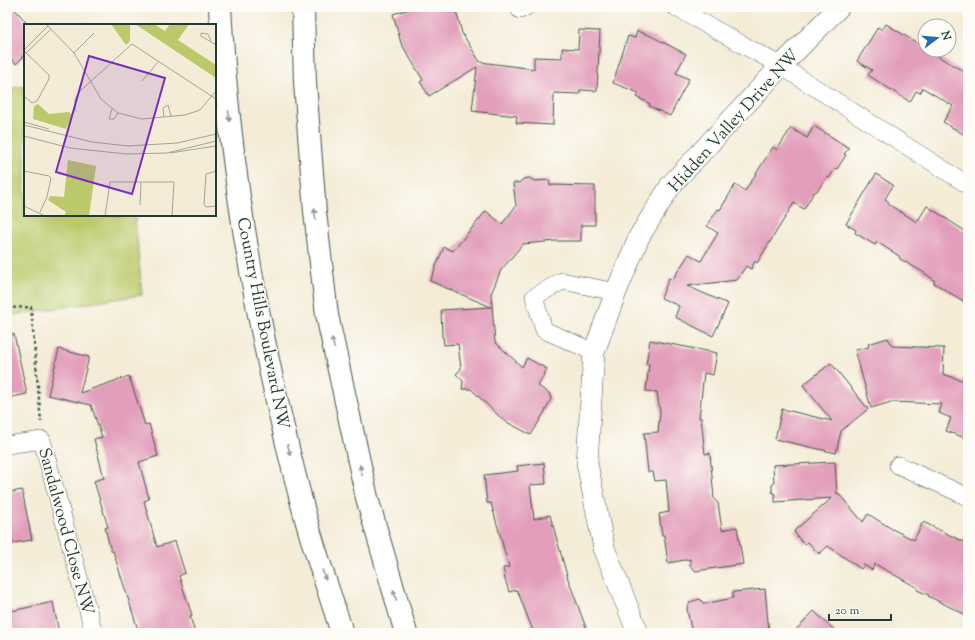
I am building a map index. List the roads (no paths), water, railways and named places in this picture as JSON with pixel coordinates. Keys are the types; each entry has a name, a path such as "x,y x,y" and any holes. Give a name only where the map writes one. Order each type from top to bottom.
{"main road":[{"name":"Country Hills Boulevard NW","path":"220,7 223,60 233,149 252,277 275,392 302,506 342,633"},
{"path":"294,7 305,83"},
{"path":"303,7 305,83 315,212 327,315 367,498 406,633"},
{"path":"305,83 311,7"}],"street":[{"path":"674,7 781,66 968,185"},
{"name":"Hidden Valley Drive NW","path":"638,633 604,548 587,463 594,352 616,292 639,237 671,185 781,66 839,7"},
{"path":"594,352 544,330 534,297 562,281 616,292"},
{"name":"Sandalwood Close NW","path":"7,445 42,440 94,633"},
{"path":"898,465 968,497"}]}
